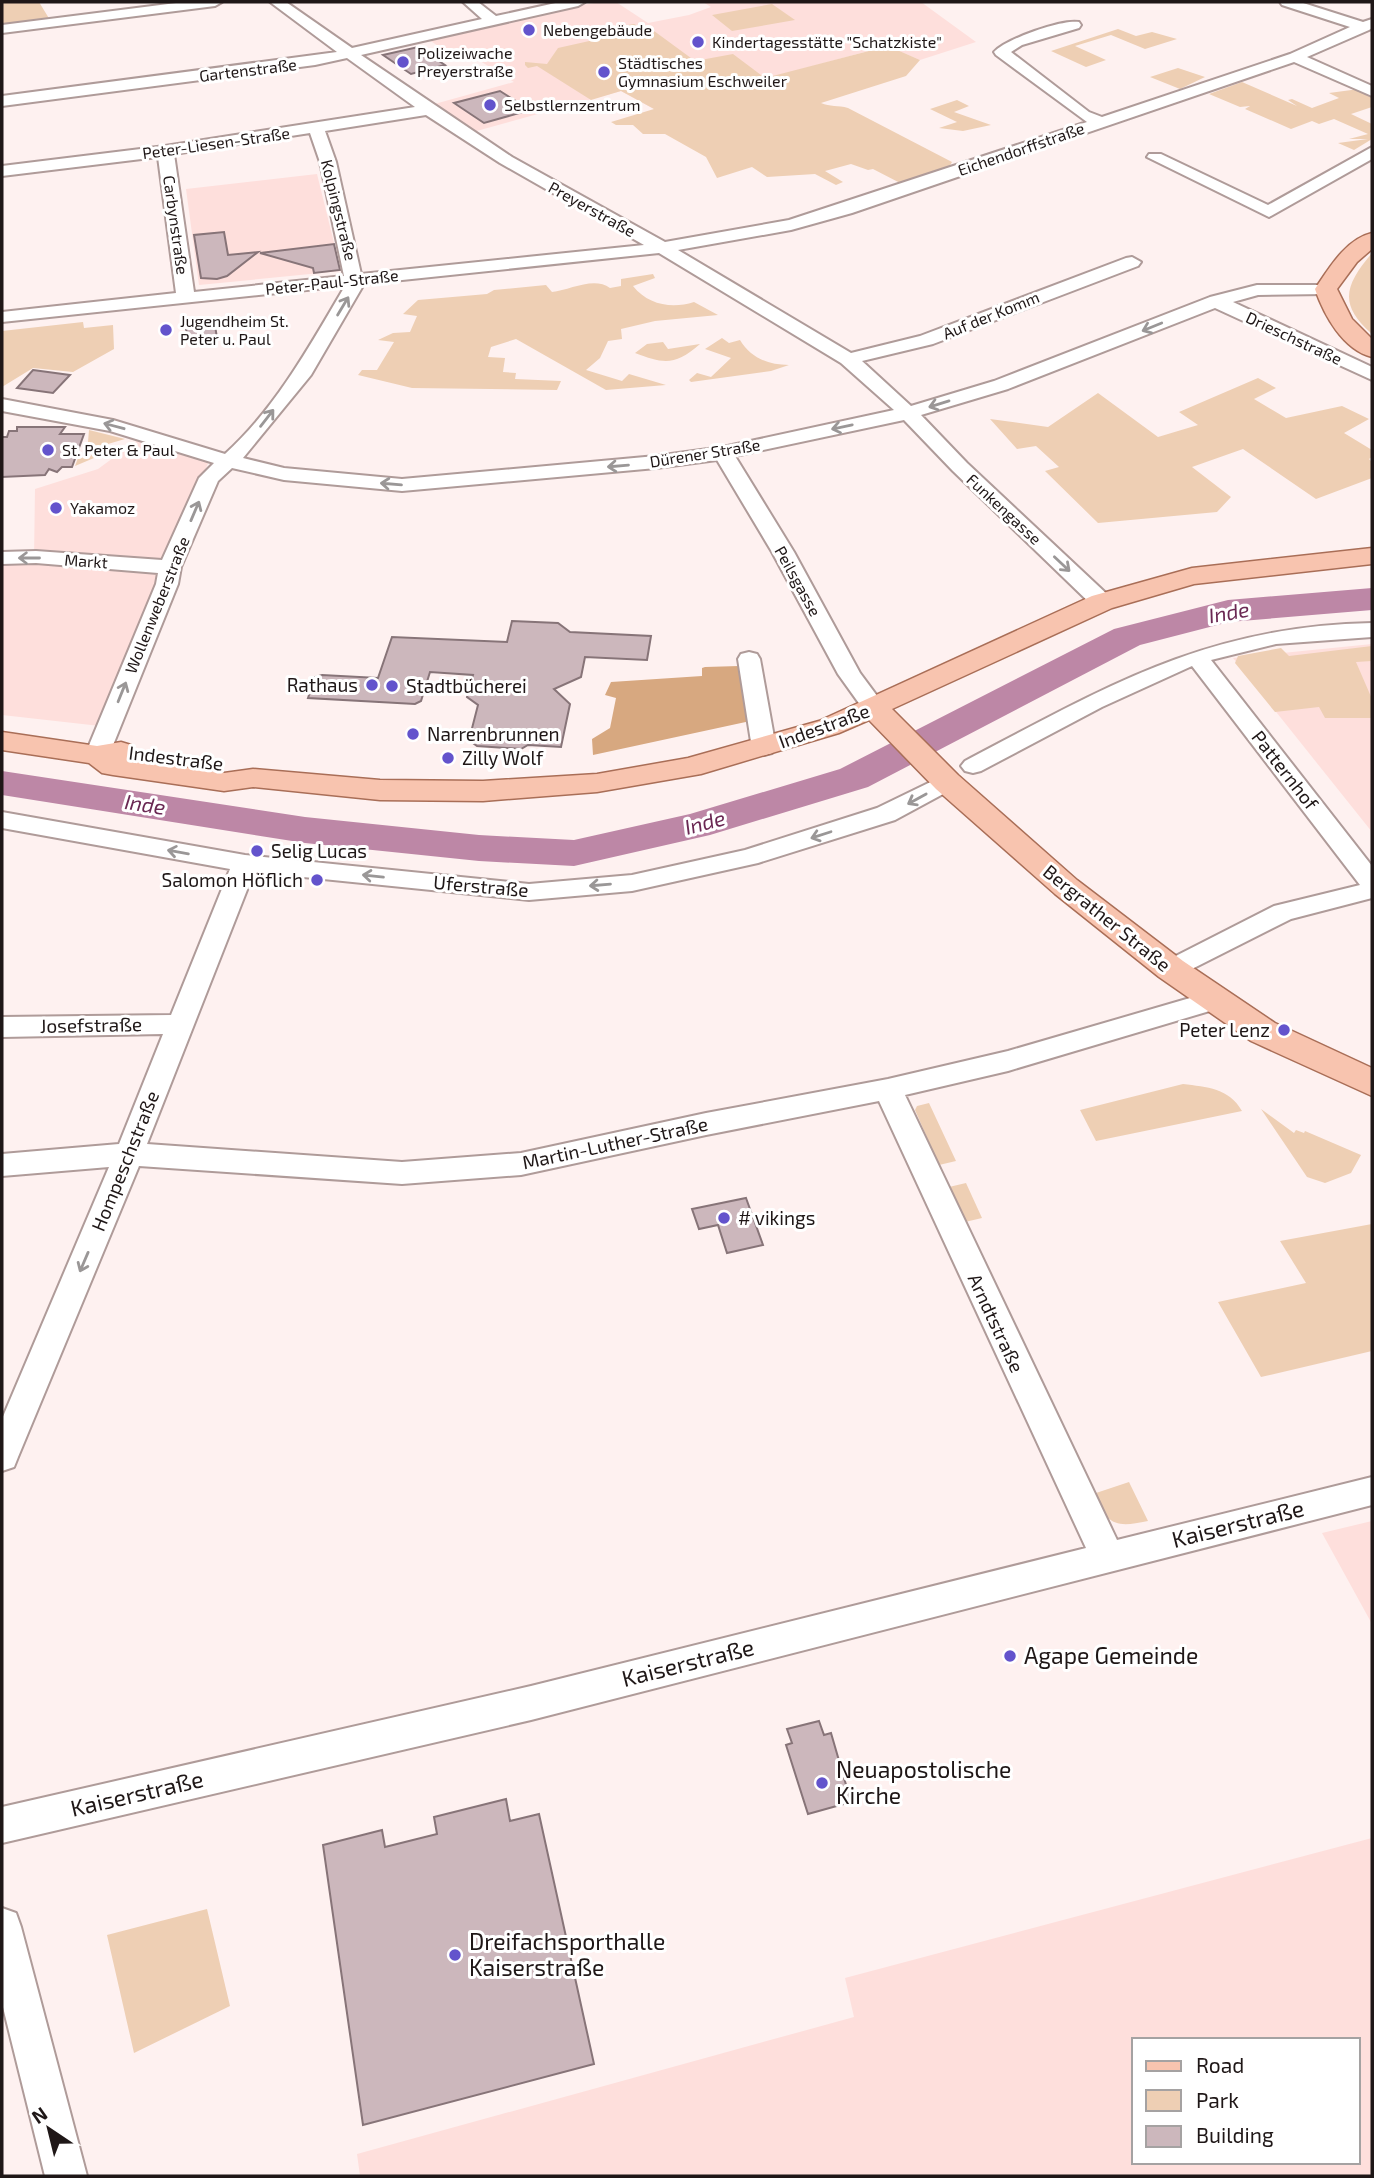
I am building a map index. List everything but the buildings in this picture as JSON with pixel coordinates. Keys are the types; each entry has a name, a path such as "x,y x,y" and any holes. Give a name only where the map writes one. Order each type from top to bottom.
{"main road":[{"path":"1372,239 1349,257 1326,289 1331,306 1344,327 1372,350"},
{"name":"Indestraße","path":"2,741 97,755 113,766 129,769 224,782 253,778 380,790 483,792 572,786 690,767 882,717 1102,602 1192,576 1372,556"},
{"name":"Bergrather Straße","path":"882,717 939,775 1066,887 1171,969 1263,1032 1372,1083"}],"street":[{"path":"103,2 112,16"},
{"path":"2,29 215,2"},
{"name":"Preyerstraße","path":"277,2 429,110 506,160 662,248 848,359 908,413"},
{"path":"470,2 492,20"},
{"name":"Gartenstraße","path":"2,102 350,55 578,2"},
{"path":"1287,2 1368,25"},
{"path":"1073,25 1017,42 1001,52 1084,115 1100,122"},
{"name":"Eichendorffstraße","path":"662,248 791,225 846,209 1295,57 1368,25"},
{"path":"1295,57 1372,91"},
{"name":"Peter-Liesen-Straße","path":"2,171 165,152 429,110"},
{"name":"Kolpingstraße","path":"228,461 244,447 304,371 352,290 355,279 328,162 316,128"},
{"name":"Carbynstraße","path":"165,152 186,298"},
{"path":"1155,157 1269,212 1372,152"},
{"name":"Peter-Paul-Straße","path":"2,317 662,248"},
{"name":"Auf der Komm","path":"848,359 926,340 1132,262"},
{"name":"Dürener Straße","path":"2,405 74,416 228,461 284,474 402,485 656,462 723,453 908,413 1001,385 1216,302 1257,290 1326,289"},
{"name":"Drieschstraße","path":"1216,302 1372,374"},
{"name":"Funkengasse","path":"908,413 960,467 1102,602"},
{"name":"Peilsgasse","path":"723,453 783,552 849,674 882,717"},
{"name":"Wollenweberstraße","path":"97,755 166,584 170,567 209,478 228,461"},
{"name":"Markt","path":"2,558 36,557 170,567"},
{"path":"973,766 1104,698 1197,657 1221,649 1296,635 1372,630"},
{"name":"Patternhof","path":"1197,657 1372,883"},
{"path":"749,659 764,748"},
{"name":"Uferstraße","path":"2,820 245,863 529,892 632,883 749,857 886,814 939,775"},
{"name":"Hompeschstraße","path":"2,1457 129,1154 245,863"},
{"path":"1171,969 1283,912 1372,890"},
{"name":"Martin-Luther-Straße","path":"2,1165 129,1154 402,1173 521,1164 1008,1062 1214,1000"},
{"name":"Josefstraße","path":"2,1027 180,1024"},
{"name":"Arndtstraße","path":"888,1089 1107,1556"},
{"name":"Kaiserstraße","path":"2,1825 531,1703 1372,1491"},
{"path":"2,1927 66,2176"}],"shaded area":[{"path":"600,2 616,2 648,23 689,15 711,7 703,2 921,2 976,42 920,60 887,46 654,109 621,91 473,132 431,105 514,82 472,56 458,60 428,39"},
{"path":"317,174 341,271 199,285 186,189"},
{"path":"139,439 209,461 100,726 2,715 2,561 34,559 35,489 98,469"},
{"path":"1372,644 1372,832 1233,658"},
{"path":"739,666 746,672 755,720 593,755 592,739 610,728 616,698 605,695 611,682 702,676 702,668 705,667"},
{"path":"1372,1521 1372,1624 1322,1533"},
{"path":"1372,1838 1372,2176 360,2176 357,2154 854,2017 845,1978"}],"green space":[{"path":"2,2 39,2 50,20 2,25"},
{"path":"772,4 795,20 732,31 712,15"},
{"path":"634,24 644,29 650,28 695,61 733,54 765,78 888,46 920,60 906,76 821,103 848,108 952,162 949,167 902,184 873,169 851,164 825,171 843,182 836,185 815,174 767,177 752,167 717,178 706,157 665,134 643,134 633,125 616,125 611,122 654,109 621,91 591,100 537,66 528,68 525,65 525,62 547,64 558,48 634,31 628,25"},
{"path":"1118,29 1136,36 1152,32 1177,39 1145,49 1111,35 1075,46 1106,60 1086,67 1051,51"},
{"path":"1178,68 1205,77 1180,89 1150,77"},
{"path":"1242,82 1297,106 1288,100 1292,99 1312,108 1339,98 1329,93 1359,89 1372,95 1372,107 1351,114 1372,124 1372,139 1354,150 1338,143 1368,139 1349,139 1368,134 1334,119 1319,124 1312,121 1291,129 1245,109 1250,106 1240,107 1209,94"},
{"path":"957,100 969,106 954,112 991,125 963,131 939,128 957,122 930,109"},
{"path":"1372,253 1372,334 1354,313 1349,294 1356,275"},
{"path":"653,274 655,278 633,286 646,298 669,305 694,302 718,315 655,321 621,329 622,339 608,341 600,358 586,370 622,381 629,374 666,385 606,390 516,339 491,347 488,357 505,358 503,372 516,373 515,379 561,381 557,390 412,388 358,375 362,370 377,370 394,342 378,340 393,333 410,332 417,316 403,314 418,300 546,285 552,292 589,283 610,288 621,286 621,279"},
{"path":"83,322 84,328 113,325 114,349 73,372 33,368 2,387 2,331"},
{"path":"722,338 729,343 740,340 749,352 761,359 774,364 789,365 771,371 691,382 689,380 697,373 711,377 731,358 705,349"},
{"path":"663,342 668,349 700,344 683,356 669,361 635,353 647,344"},
{"path":"1258,378 1276,388 1254,399 1286,418 1342,406 1369,419 1344,433 1372,450 1372,457 1369,459 1372,462 1372,478 1316,499 1243,449 1192,467 1231,497 1217,512 1098,523 1045,471 1059,467 1036,446 1017,449 990,419 1048,427 1098,393 1158,437 1198,425 1179,412"},
{"path":"89,430 125,439 101,446 94,458 75,466 78,458 90,457 96,449 88,442"},
{"path":"1372,646 1372,661 1356,662 1372,699 1372,718 1325,718 1319,707 1275,712 1235,663 1238,656 1281,648 1289,656"},
{"path":"1183,1084 1224,1093 1237,1103 1242,1111 1096,1141 1080,1110"},
{"path":"929,1103 956,1161 939,1165 915,1110 917,1106"},
{"path":"1261,1109 1294,1133 1296,1130 1305,1131 1361,1155 1351,1173 1325,1183 1307,1177"},
{"path":"966,1183 982,1218 965,1222 949,1187"},
{"path":"1372,1224 1372,1351 1261,1377 1218,1302 1306,1283 1280,1241"},
{"path":"1129,1482 1148,1521 1128,1524 1114,1522 1103,1512 1093,1494"},
{"path":"207,1909 230,2006 134,2053 107,1935"}],"waterway":[{"name":"Inde","path":"2,783 305,830 479,848 574,853 696,826 854,778 1127,637 1228,611 1372,599"}],"place":[{"name":"Nebengebäude","path":"529,30"},
{"name":"Kindertagesstätte \"Schatzkiste\"","path":"698,42"},
{"name":"Polizeiwache Preyerstraße","path":"403,62"},
{"name":"Städtisches Gymnasium Eschweiler","path":"604,72"},
{"name":"Selbstlernzentrum","path":"490,105"},
{"name":"Jugendheim St. Peter u. Paul","path":"166,330"},
{"name":"St. Peter & Paul","path":"48,450"},
{"name":"Yakamoz","path":"56,508"},
{"name":"Rathaus","path":"372,685"},
{"name":"Stadtbücherei","path":"392,686"},
{"name":"Narrenbrunnen","path":"413,734"},
{"name":"Zilly Wolf","path":"448,758"},
{"name":"Selig Lucas","path":"257,851"},
{"name":"Salomon Höflich","path":"317,880"},
{"name":"Peter Lenz","path":"1284,1030"},
{"name":"# vikings","path":"724,1218"},
{"name":"Agape Gemeinde","path":"1010,1656"},
{"name":"Neuapostolische Kirche","path":"822,1783"},
{"name":"Dreifachsporthalle Kaiserstraße","path":"455,1955"}]}
